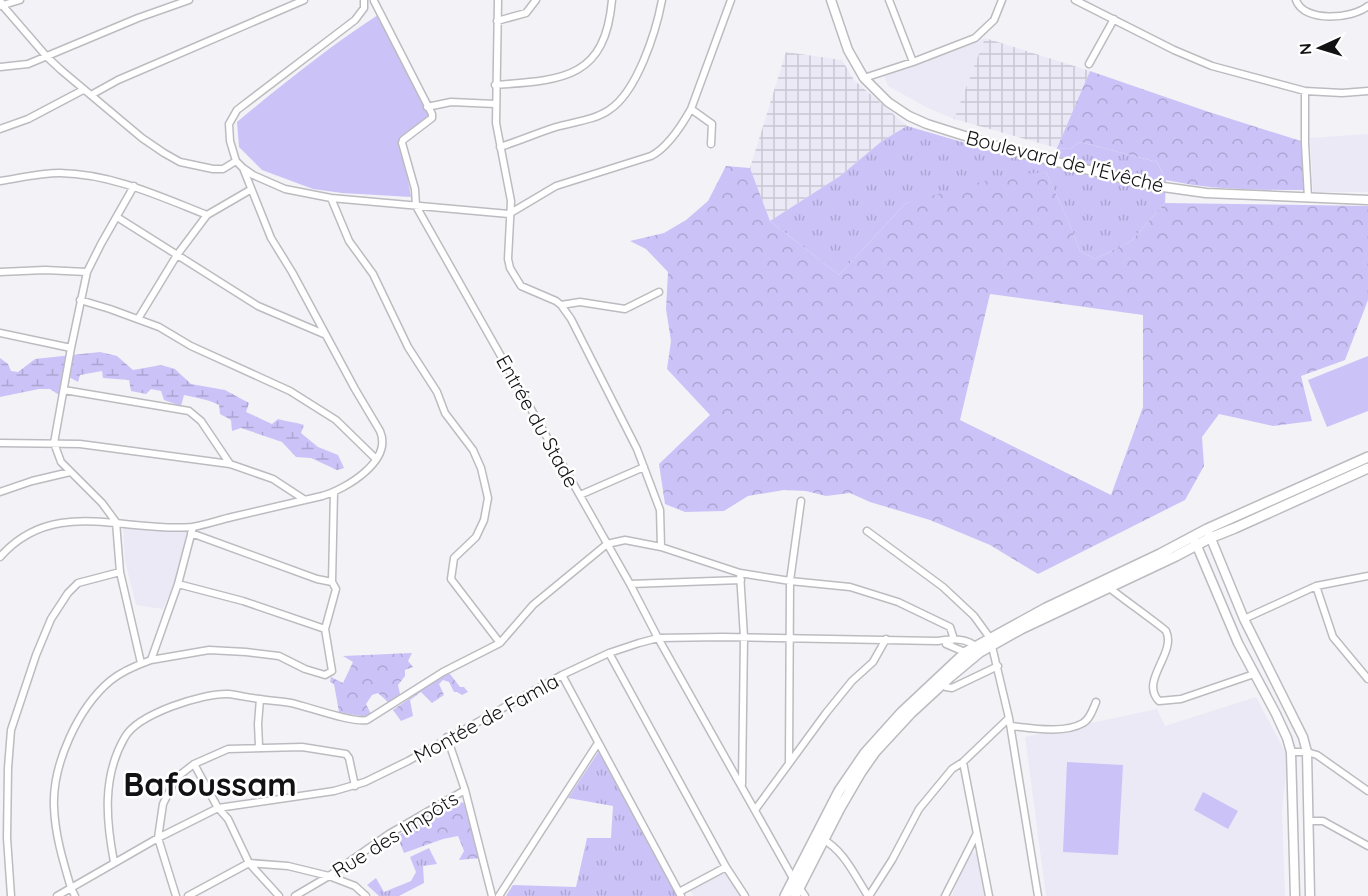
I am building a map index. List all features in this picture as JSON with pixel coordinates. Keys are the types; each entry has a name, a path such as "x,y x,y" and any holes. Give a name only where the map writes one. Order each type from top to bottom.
{"highway":[{"path":"800,894 839,791 865,753 902,713 978,649 1046,608 1105,584 1160,554 1368,457"},
{"path":"1208,533 1235,528 1368,468"},
{"path":"785,896 820,838"}],"main road":[{"name":"Boulevard de l'Évêché","path":"834,1 848,50 864,78 888,102 909,116 927,124 1009,150 1155,186 1206,193 1368,200"},
{"path":"1208,533 1244,619 1303,737 1307,752 1310,896"},
{"path":"1194,540 1254,674 1283,730 1291,752 1295,896"}],"street":[{"path":"20,0 1,4 47,57 142,138 180,162 223,169 236,161"},
{"path":"0,67 28,64 138,18 189,0"},
{"path":"91,95 118,80 304,0"},
{"path":"364,0 364,8"},
{"path":"498,0 496,123 510,196 508,259 516,279 527,290 561,305 580,302 625,309 659,292"},
{"path":"497,21 526,13 536,0"},
{"path":"495,85 550,80 574,73 587,65 603,43 612,0"},
{"path":"500,147 604,113 622,100 632,87 655,29 662,0"},
{"path":"416,206 415,189 402,146 403,140 432,118 432,114 375,1 364,8 355,20 237,110 229,124 230,141 236,161 254,175 285,189 332,198 416,206 509,214 556,186 655,154 683,122 691,109 731,0"},
{"path":"889,0 913,62"},
{"path":"864,78 975,38 994,20 1002,0"},
{"path":"1077,0 1206,64 1305,91 1342,93 1368,91"},
{"path":"1296,0 1301,9 1306,12 1325,16 1349,15 1367,10"},
{"path":"1089,64 1114,19"},
{"path":"0,129 28,119 83,90"},
{"path":"1305,91 1308,198"},
{"path":"427,107 451,102 495,104"},
{"path":"691,109 712,124 711,144"},
{"path":"192,530 334,492 355,480 381,453 383,438 271,238 243,168"},
{"path":"0,181 60,173 105,179 134,186 207,215"},
{"path":"134,186 100,244 87,272 54,443 61,462 102,503 116,522 120,572 141,663"},
{"path":"138,319 177,255 207,215 250,190"},
{"path":"332,198 349,241 373,274 408,347 437,393 446,413 478,458 488,498 484,520 476,537 454,558 450,573 451,579 500,643"},
{"name":"Entrée du Stade","path":"416,206 742,785 800,894"},
{"path":"117,217 258,306 324,334"},
{"path":"0,272 45,270 87,272"},
{"path":"80,300 159,327 190,346 290,391 336,420 376,459"},
{"path":"561,305 581,338 637,449 660,510 661,547"},
{"path":"0,333 71,348"},
{"path":"63,390 189,411 201,420 230,464"},
{"path":"0,443 54,443 106,447 230,464 273,478 305,500"},
{"path":"580,495 644,467"},
{"path":"0,492 69,472"},
{"path":"75,896 60,848 54,806 56,783 71,735 94,697 111,680 141,663 209,650 279,656 305,669 325,675 332,671 325,630 336,589 332,582 334,492"},
{"path":"789,763 790,581 801,501"},
{"path":"0,557 13,544 46,526 62,522 116,522 192,530 317,579 332,582"},
{"path":"151,660 178,584 192,530"},
{"path":"867,531 944,587 974,616 992,641 1011,726 1038,896"},
{"path":"114,862 108,831 107,792 125,737 133,727 152,714 193,701 227,694 289,702 360,721 367,720 443,672 500,643 534,605 607,544 621,539 661,547 740,573 850,587 898,602 950,627 953,633 951,642"},
{"path":"11,896 7,838 11,730 32,666 51,619 68,593 78,583 120,572"},
{"path":"740,573 744,637 742,785"},
{"path":"1244,619 1316,586 1368,576"},
{"path":"630,585 741,580"},
{"path":"178,584 243,601 325,630"},
{"path":"1105,584 1164,628 1167,633 1166,650 1155,679 1155,695 1159,701 1181,699 1254,674"},
{"path":"1316,586 1333,637 1368,679"},
{"name":"Montée de Famla","path":"57,896 114,862 218,808 355,786 408,760 562,675 609,653 658,638 744,637 951,642 961,639 978,649"},
{"path":"755,810 832,705 852,681 873,662 885,639"},
{"name":"Montée de Famla","path":"951,642 969,656"},
{"path":"609,653 726,867 745,896"},
{"path":"939,682 952,688 998,666"},
{"path":"562,675 680,894 726,867"},
{"path":"259,746 260,699"},
{"path":"1011,726 1048,729 1076,725 1084,722 1096,702"},
{"path":"820,838 831,843 839,852 868,896 892,860 919,809 952,769 963,762 1009,718"},
{"path":"447,737 465,790 492,896"},
{"path":"499,896 598,743"},
{"path":"176,896 158,838 163,804 176,778 194,764 228,748 302,747 346,754 349,758 355,786"},
{"path":"1291,752 1307,752 1317,755 1368,790"},
{"path":"963,762 989,896"},
{"path":"194,764 218,808 228,819 249,863 279,896"},
{"name":"Rue des Impôts","path":"295,896 329,876 389,834 465,790"},
{"path":"1309,821 1323,821 1368,846"},
{"path":"945,896 976,835"},
{"path":"188,896 249,863 288,866 329,876 355,886 366,896"}],"shaded area":[{"path":"985,38 954,119 888,86 883,74"},
{"path":"985,38 1090,71 1057,148 954,119"},
{"path":"786,52 842,60 854,80 907,126 882,141 840,176 770,221 750,168"},
{"path":"1368,134 1368,192 1313,192 1310,138"},
{"path":"123,527 187,532 178,575 163,609 136,605 125,561"},
{"path":"1256,697 1288,757 1282,809 1285,896 1046,896 1025,737 1157,709 1165,726"},
{"path":"969,852 979,853 986,896 952,896"},
{"path":"729,868 746,896 693,896 690,890"}],"green space":[{"path":"381,13 431,116 403,137 402,146 411,197 313,189 262,170 239,147 237,122 308,65"},
{"path":"1090,71 1304,142 1304,190 1200,186 1166,180 1157,162 1080,142 1070,149 1057,148"},
{"path":"907,126 993,151 1051,164 1057,148 1070,149 1080,142 1157,162 1166,180 1165,203 1131,241 1095,259 1080,251 1046,172 906,203 839,275 770,221 840,176 882,141"},
{"path":"726,166 750,168 770,221 839,275 906,203 1002,176 1046,172 1080,251 1095,259 1131,241 1165,203 1368,206 1368,300 1345,360 1301,376 1312,421 1273,426 1219,414 1202,437 1204,466 1185,500 1038,574 990,545 930,520 870,502 850,493 826,496 806,491 784,490 748,496 724,511 685,512 665,504 659,464 710,415 667,369 671,341 666,309 668,272 646,249 630,241 664,233 686,220 708,201","holes":["990,294 1143,315 1143,407 1111,495 960,420"]},
{"path":"100,352 117,356 133,370 161,365 175,369 191,384 225,390 249,403 246,412 272,424 278,419 304,425 301,433 318,447 338,455 344,468 337,470 311,458 296,457 282,442 241,428 232,431 231,420 220,414 219,405 215,403 184,395 181,406 164,400 161,391 151,389 146,394 131,391 129,380 103,378 102,371 80,375 78,382 67,376 59,395 50,389 39,389 0,397 0,358 8,364 11,371 18,372 35,359"},
{"path":"1368,356 1368,411 1327,427 1308,380"},
{"path":"412,653 408,661 413,667 405,670 405,676 398,685 400,694 390,704 378,693 372,695 366,704 372,716 339,712 334,684 330,682 331,677 343,683 353,662 343,656"},
{"path":"446,673 450,674 460,687 464,687 468,692 462,695 454,692 449,682 443,680 439,684 444,695 432,703 421,692 410,700 413,716 401,721 393,710"},
{"path":"599,751 677,896 506,896 513,885 576,887 587,838 611,838 613,806 568,798"},
{"path":"1067,762 1123,765 1118,855 1063,852"},
{"path":"1203,792 1238,811 1228,829 1194,810"},
{"path":"457,801 464,803 481,858 459,860 464,851 458,836 404,853 397,836"},
{"path":"429,848 437,864 423,866 424,883 399,896 379,896 367,885 376,878 384,892 411,881 416,872 410,857"}],"district":[{"name":"Bafoussam","path":"210,784"}]}
